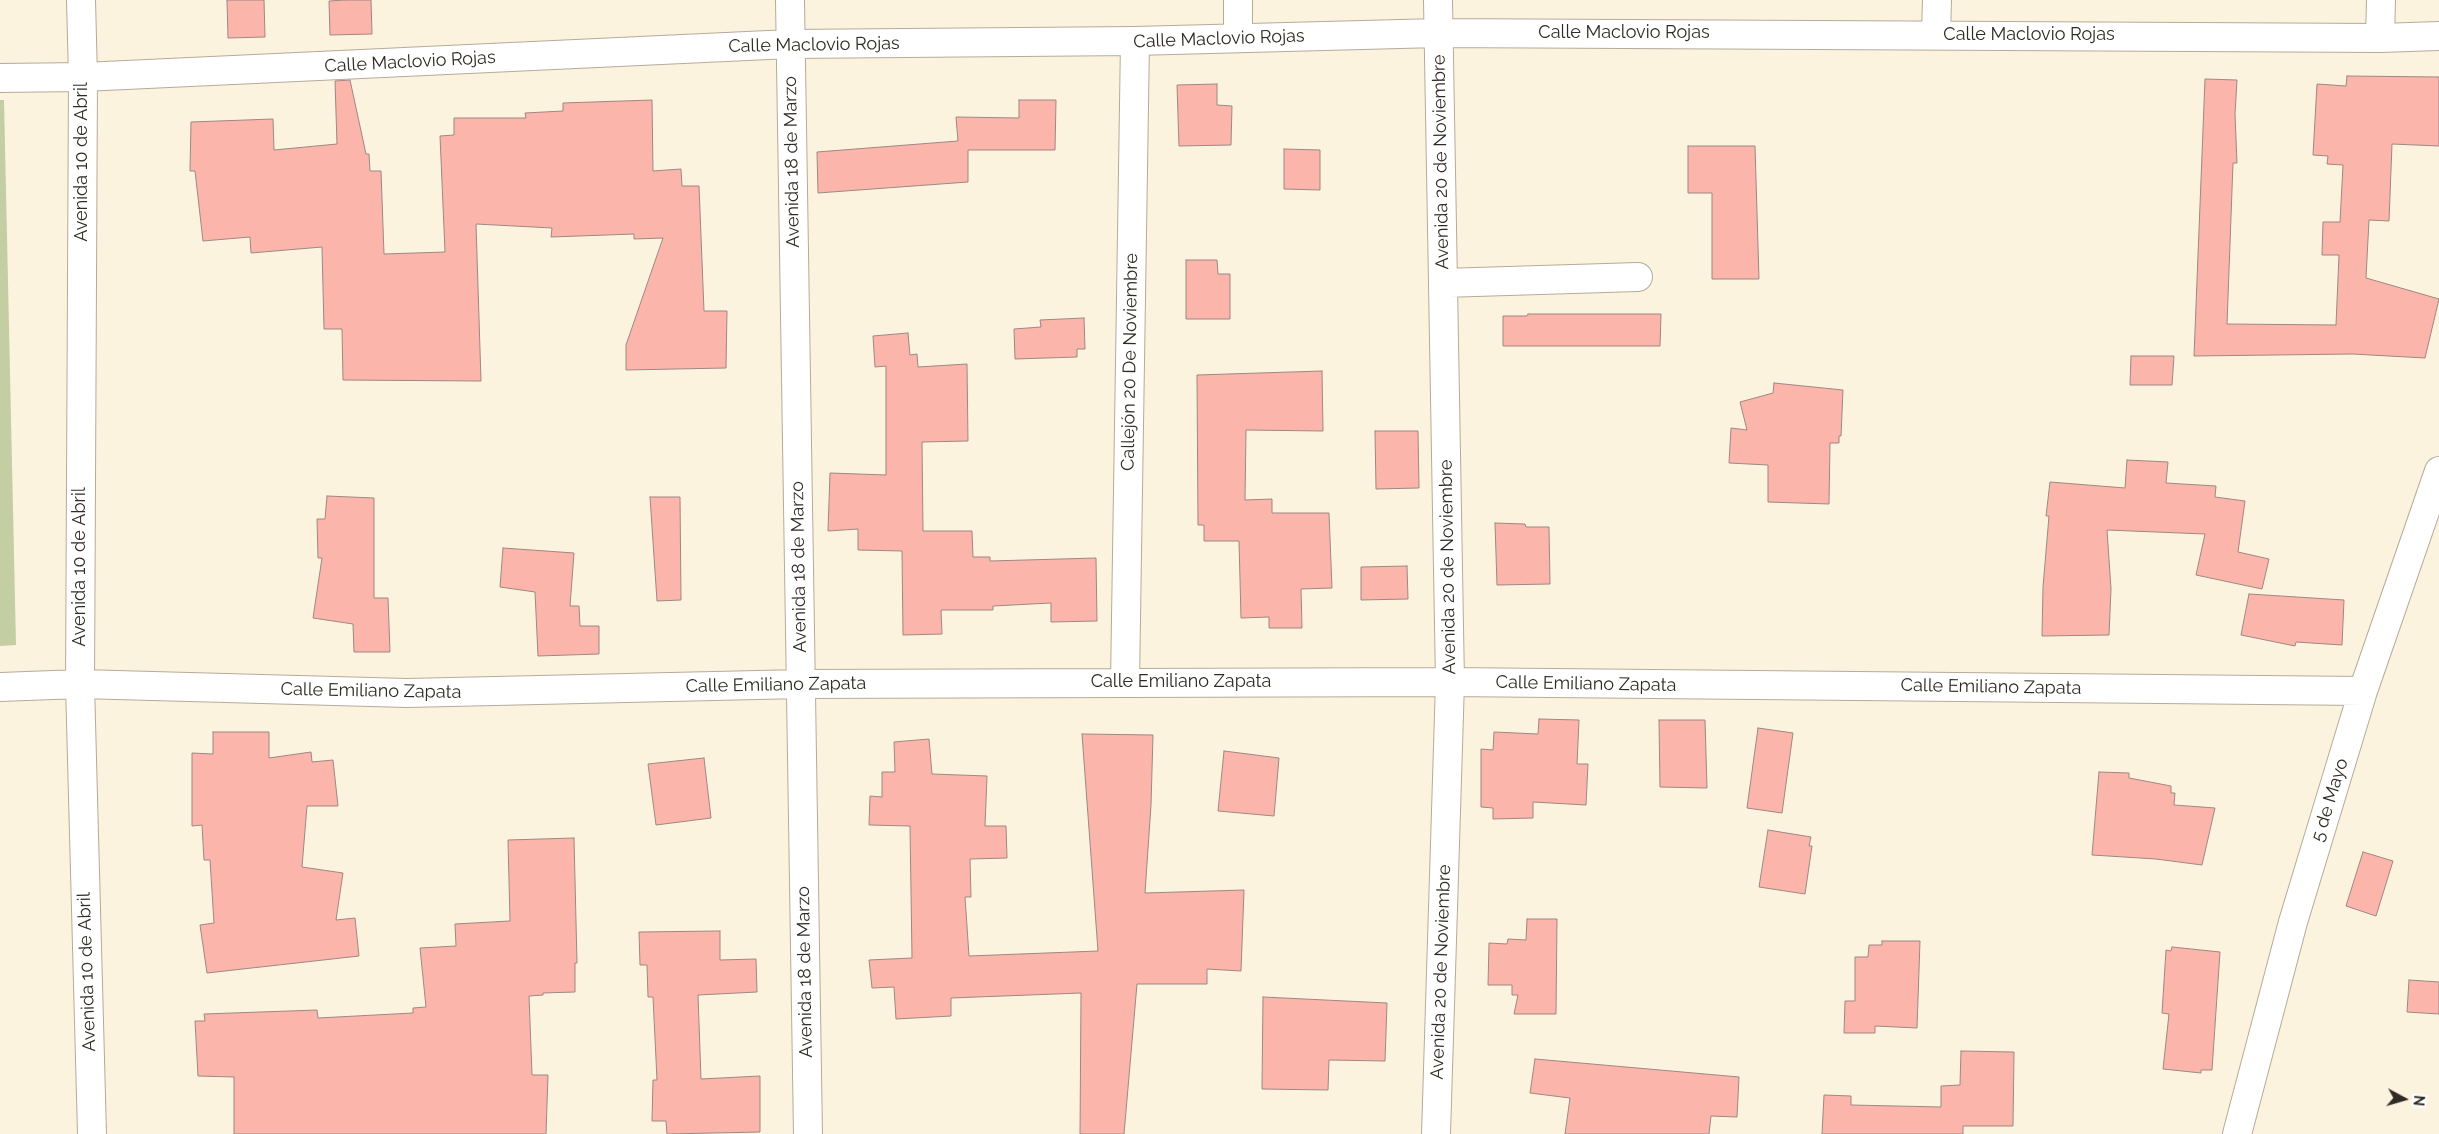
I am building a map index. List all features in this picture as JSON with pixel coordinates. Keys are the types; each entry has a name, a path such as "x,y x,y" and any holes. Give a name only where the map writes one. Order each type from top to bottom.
{"street":[{"name":"Avenida 10 de Abril","path":"81,0 80,684 92,1134"},
{"name":"Avenida 18 de Marzo","path":"790,0 808,1134"},
{"path":"1238,0 1238,38"},
{"name":"Avenida 20 de Noviembre","path":"1436,1134 1450,682 1438,0"},
{"path":"1936,34 1937,0"},
{"path":"2380,38 2381,0"},
{"name":"Calle Maclovio Rojas","path":"0,78 82,77 790,44 1135,41 1438,33 1936,34 2380,38 2439,36"},
{"name":"Callejón 20 De Noviembre","path":"1125,682 1135,41"},
{"path":"1443,283 1638,277"},
{"name":"5 de Mayo","path":"2237,1134 2292,922 2363,691 2439,471"},
{"name":"Calle Emiliano Zapata","path":"0,687 80,684 407,694 802,684 1450,682 2363,691"}],"green space":[{"path":"0,100 4,100 16,645 0,646"}],"building":[{"path":"227,0 264,0 265,37 228,38"},
{"path":"371,0 372,34 330,35 329,1"},
{"path":"2347,76 2439,77 2439,146 2392,144 2389,221 2369,220 2366,278 2439,299 2425,358 2353,354 2194,356 2205,79 2237,80 2235,114 2237,163 2233,163 2227,324 2336,325 2339,255 2322,255 2323,222 2340,222 2343,165 2327,164 2328,156 2313,155 2317,84 2346,86"},
{"path":"350,80 366,154 369,154 370,171 381,171 384,254 445,252 440,136 454,135 454,118 526,118 525,113 563,111 563,103 652,100 653,171 681,169 682,186 699,186 704,311 727,311 726,368 626,370 626,345 663,238 634,239 634,234 551,237 552,228 476,224 481,381 343,380 342,329 324,329 322,247 251,253 250,237 203,241 195,171 190,171 191,122 273,119 274,150 337,144 335,81"},
{"path":"1217,84 1217,105 1232,106 1231,145 1179,146 1177,85"},
{"path":"1019,100 1056,100 1055,150 968,150 968,182 818,193 817,152 958,141 956,117 1019,118"},
{"path":"1688,146 1755,146 1759,279 1712,279 1712,193 1688,193"},
{"path":"1284,149 1320,150 1320,190 1284,189"},
{"path":"1186,260 1217,260 1218,274 1230,274 1230,319 1186,319"},
{"path":"1528,314 1661,314 1660,346 1503,346 1503,316 1527,316"},
{"path":"1084,318 1085,349 1077,349 1077,357 1015,359 1014,329 1041,327 1040,320"},
{"path":"908,333 910,355 917,354 918,367 967,364 968,441 922,442 923,531 972,531 973,557 990,557 990,561 1096,558 1097,621 1051,622 1051,603 993,606 993,610 941,610 942,634 903,635 902,551 858,550 858,529 828,531 830,473 886,475 886,366 875,367 873,336"},
{"path":"2131,356 2174,356 2172,385 2130,385"},
{"path":"1322,371 1323,431 1246,430 1245,500 1272,499 1272,513 1329,513 1332,588 1301,589 1302,628 1269,628 1269,617 1241,618 1239,541 1204,541 1204,525 1198,525 1197,375"},
{"path":"1774,383 1843,390 1841,436 1839,436 1839,443 1830,443 1829,504 1768,502 1768,465 1729,463 1731,428 1747,430 1740,402 1773,393"},
{"path":"1375,431 1418,431 1419,488 1376,489"},
{"path":"2127,460 2168,462 2166,483 2216,486 2215,497 2245,501 2238,552 2269,559 2262,589 2196,575 2205,534 2107,530 2111,589 2109,635 2042,636 2043,587 2049,516 2046,516 2050,482 2125,488"},
{"path":"327,496 374,498 374,598 388,598 390,652 354,652 353,624 313,618 322,558 318,558 317,519 325,519"},
{"path":"650,497 680,497 681,600 657,601"},
{"path":"1495,523 1525,524 1526,527 1549,527 1550,584 1497,585"},
{"path":"503,548 574,553 570,606 579,606 580,626 599,626 599,654 538,656 535,592 500,587"},
{"path":"1407,566 1408,599 1361,600 1361,567"},
{"path":"2249,594 2344,600 2342,645 2296,642 2295,646 2241,635"},
{"path":"1539,719 1579,720 1577,764 1588,764 1586,805 1533,802 1533,818 1493,819 1493,808 1481,807 1481,749 1493,750 1494,732 1538,734"},
{"path":"1659,720 1705,720 1707,788 1660,787"},
{"path":"1758,728 1793,733 1782,813 1747,808"},
{"path":"213,732 269,732 269,758 311,752 312,762 333,760 338,806 307,806 302,867 343,873 336,920 355,918 359,956 207,973 200,925 214,923 210,860 204,860 202,825 192,826 192,753 213,754"},
{"path":"1082,734 1153,735 1151,805 1145,893 1244,890 1241,971 1207,969 1207,984 1137,984 1124,1134 1080,1134 1081,993 951,998 951,1016 896,1019 894,987 872,988 869,960 912,958 910,826 869,825 870,796 882,797 882,772 895,772 894,742 929,739 932,774 987,776 985,826 1006,826 1007,858 970,859 971,897 965,897 969,956 1098,951"},
{"path":"1224,751 1279,758 1274,816 1218,811"},
{"path":"704,758 711,818 656,825 648,764"},
{"path":"2099,772 2129,773 2129,778 2171,786 2171,793 2175,793 2174,805 2215,808 2202,865 2156,859 2092,855"},
{"path":"1768,830 1811,837 1809,846 1812,846 1805,894 1759,887"},
{"path":"574,838 577,963 575,963 575,992 543,993 543,995 529,996 532,1075 548,1075 546,1134 234,1134 234,1077 198,1076 195,1021 205,1021 204,1014 317,1010 318,1018 413,1013 413,1008 426,1007 420,948 456,946 455,924 510,921 508,840"},
{"path":"2363,852 2393,861 2376,916 2346,906"},
{"path":"1527,919 1557,919 1556,1014 1514,1014 1518,995 1512,995 1512,985 1488,985 1489,943 1507,944 1508,939 1526,940"},
{"path":"720,931 720,960 756,959 757,992 698,995 701,1079 760,1076 760,1132 667,1134 666,1121 652,1121 653,1080 657,1080 653,997 648,997 647,965 640,965 639,932"},
{"path":"1882,941 1920,941 1917,1028 1875,1026 1875,1033 1844,1033 1845,1001 1855,1001 1855,957 1868,957 1869,945 1882,945"},
{"path":"2172,947 2220,952 2212,1070 2201,1070 2201,1073 2163,1069 2169,1014 2162,1013 2166,950 2171,951"},
{"path":"2409,980 2439,982 2439,1014 2407,1012"},
{"path":"1263,997 1387,1003 1385,1061 1329,1060 1328,1090 1262,1089"},
{"path":"1961,1051 2014,1052 2013,1126 1963,1126 1963,1134 1822,1134 1824,1095 1851,1096 1851,1105 1941,1107 1941,1086 1960,1085"},
{"path":"1535,1059 1739,1077 1737,1117 1711,1116 1709,1134 1565,1134 1570,1098 1530,1093"}]}
